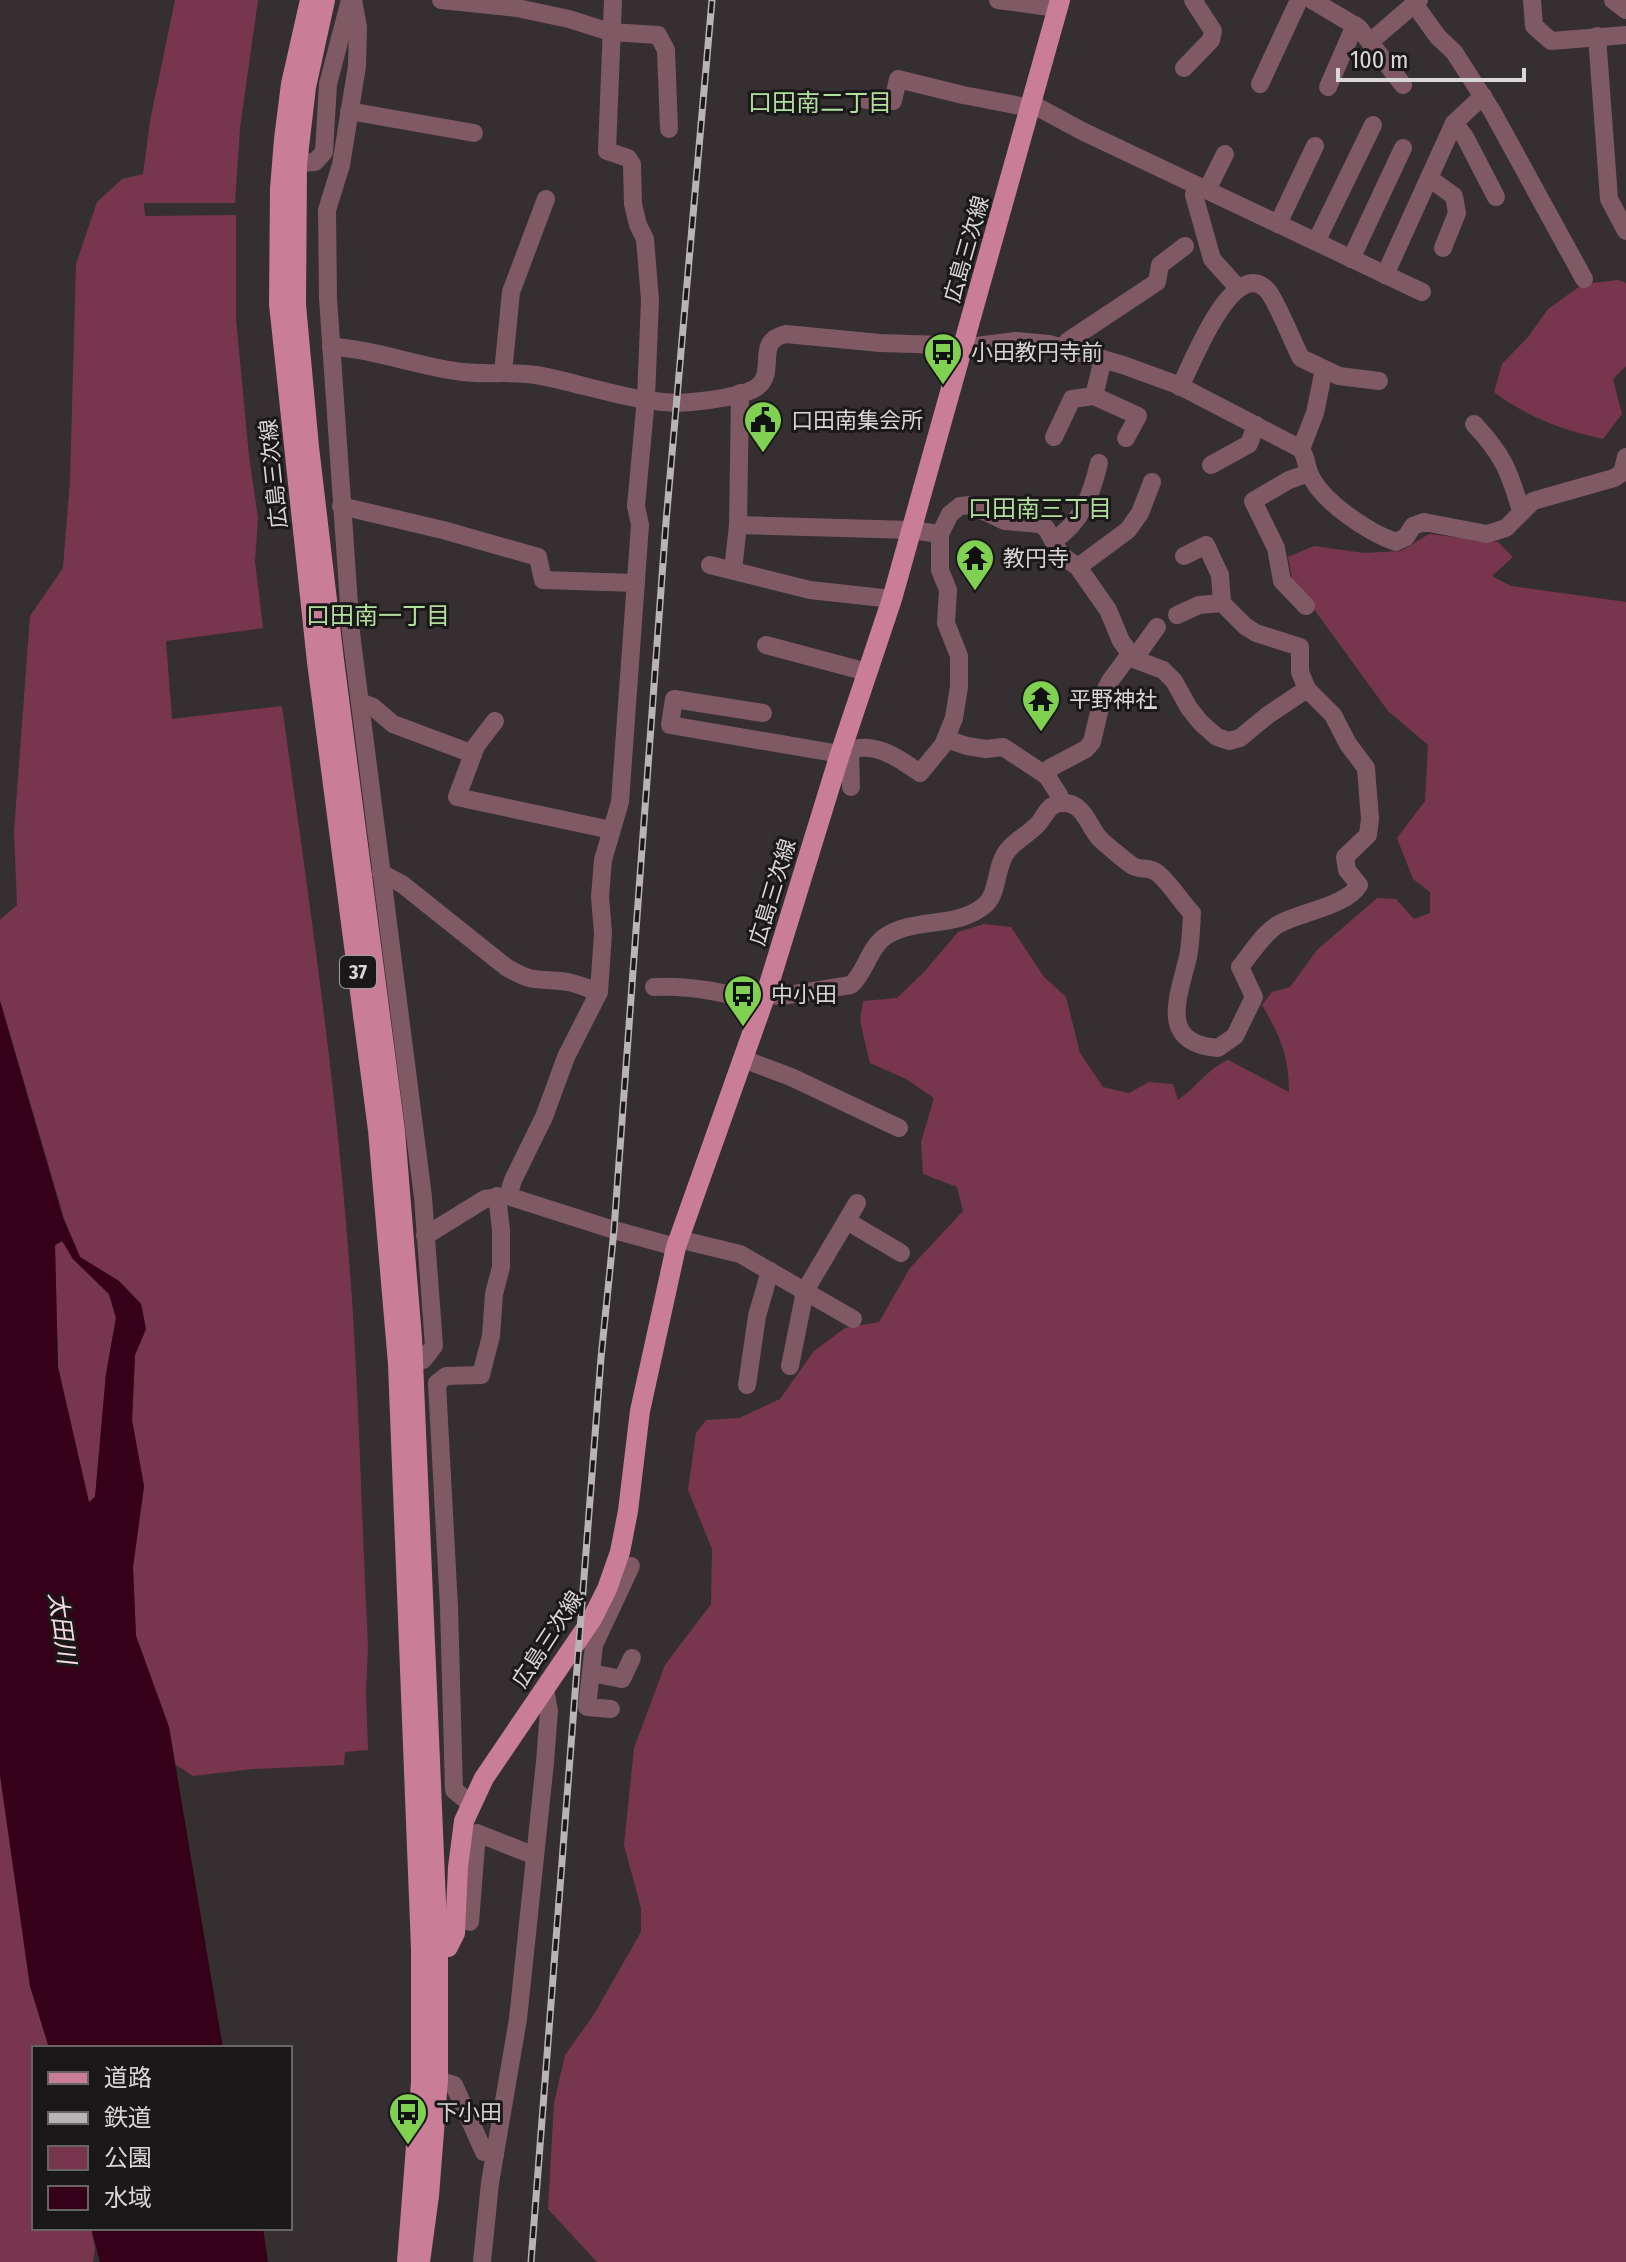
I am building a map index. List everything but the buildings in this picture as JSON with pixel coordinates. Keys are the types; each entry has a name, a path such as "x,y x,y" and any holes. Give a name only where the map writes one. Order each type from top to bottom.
{"main road":[{"name":"広島三次線","path":"310,0 291,84 290,164 296,305 309,447 395,1131 438,2080 429,2196 420,2262"},
{"name":"広島三次線","path":"290,164 325,0"},
{"name":"広島三次線","path":"430,1949 448,1947 455,1933 464,1821 484,1778 605,1606 620,1552 640,1411 677,1243 764,999 892,599 1058,4"},
{"name":"広島三次線","path":"407,2262 430,1949"}],"street":[{"path":"290,164 315,162 324,152 328,84 352,0"},
{"path":"352,0 358,27 357,66 341,165 327,210 331,347 351,633 423,1197 434,1346 423,1360 406,1363"},
{"path":"441,0 517,8 610,32 658,35 666,50 669,129"},
{"path":"472,1805 454,1790 449,1607 437,1383 446,1376 481,1375 491,1336 494,1294 501,1267 502,1196 544,1117 566,1057 599,992 603,860 620,802 640,525 636,506 646,398 650,300 645,239 633,204 632,164 628,158 607,151 613,0"},
{"path":"998,0 1058,4"},
{"path":"1184,68 1211,40 1213,31 1193,0"},
{"path":"1260,84 1299,0"},
{"path":"1312,0 1334,6 1355,25 1403,85"},
{"path":"1532,0 1534,26 1551,41 1626,35"},
{"path":"1613,0 1626,10"},
{"path":"1370,42 1417,3 1438,37 1454,52 1483,96 1584,279"},
{"path":"1328,87 1355,25"},
{"path":"1597,36 1609,199 1626,231"},
{"path":"866,100 893,101 898,79 1032,106 1422,292"},
{"path":"1385,275 1454,123 1483,96"},
{"path":"349,111 474,133"},
{"path":"1454,123 1465,137 1496,197"},
{"path":"1316,242 1373,125"},
{"path":"1278,224 1315,146"},
{"path":"1351,259 1403,148"},
{"path":"1225,154 1194,195 1212,259 1238,288"},
{"path":"1429,178 1454,196 1457,213 1443,248"},
{"path":"1454,196 1486,179"},
{"path":"503,373 511,292 546,199"},
{"path":"1062,348 1157,282 1160,265 1185,246"},
{"path":"1180,387 1219,307 1238,288 1249,283 1260,284 1270,294 1301,358 1339,376 1379,381"},
{"path":"331,347 354,348 463,372 534,375 646,398 692,402 757,387 765,375 769,343 774,337 786,334 880,343 964,346 1016,341 1062,348 1103,359 1180,387 1301,449 1308,460 1309,473 1329,500 1377,536 1396,542 1406,537 1413,526 1424,522 1487,534 1506,528 1533,501 1614,478 1622,473 1626,457"},
{"path":"1094,396 1103,359"},
{"path":"1301,449 1315,413 1324,369"},
{"path":"733,570 738,525 740,393"},
{"path":"1054,437 1072,399 1094,396 1138,416 1126,438"},
{"path":"1474,424 1497,448 1506,463 1521,511"},
{"path":"1211,465 1249,444 1256,425"},
{"path":"1053,541 1073,528 1094,486 1099,463"},
{"path":"1306,606 1282,581 1276,548 1253,501 1289,480 1309,473"},
{"path":"1078,567 1128,530 1140,513 1152,482"},
{"path":"763,713 674,699 670,725 844,752 859,748 878,750 892,754 920,773 946,739 954,718 959,687 959,656 946,623 948,590 940,570 940,534 950,514 960,506 971,505 1005,521 1039,524 1046,528 1061,555 1078,567 1108,610 1121,641 1132,656 1163,670 1174,681 1201,723 1217,737 1229,741 1240,738 1307,689"},
{"path":"341,506 538,557 543,580 636,583"},
{"path":"738,525 911,530 940,534"},
{"path":"654,987 680,985 764,999 851,985 859,978 878,944 886,936 976,912 989,902 1000,860 1007,850 1036,826 1051,807 1069,803 1092,823 1098,838 1133,866 1153,869 1192,913 1189,953 1176,1005 1176,1020 1181,1032 1204,1047 1218,1048 1235,1036 1254,997 1240,967 1276,925 1343,899 1355,893 1359,885 1347,870 1345,857 1368,835 1370,819 1366,768 1348,744 1333,715 1307,689 1300,672 1300,647 1256,633 1222,603 1220,575 1206,545 1184,556"},
{"path":"710,565 810,590 892,599"},
{"path":"1177,615 1199,605 1222,603"},
{"path":"1047,776 1054,764 1086,749 1092,742 1103,695 1110,681 1157,627"},
{"path":"766,645 867,672"},
{"path":"360,702 373,707 393,724 473,754"},
{"path":"495,721 473,754 457,797 611,830"},
{"path":"946,739 967,746 1003,747 1047,776 1059,795 1059,803"},
{"path":"844,752 851,787"},
{"path":"381,873 402,884 506,967 525,978 567,982 599,992"},
{"path":"743,1059 791,1077 899,1128"},
{"path":"425,1236 485,1199 502,1196 614,1230 740,1254 853,1319"},
{"path":"790,1366 805,1291 857,1203"},
{"path":"847,1221 901,1253"},
{"path":"747,1385 757,1316 770,1271"},
{"path":"611,1709 587,1707 594,1645 605,1606 631,1566"},
{"path":"591,1673 622,1679 632,1658"},
{"path":"482,2262 495,2154 518,2019 549,1711 545,1689"},
{"path":"470,1922 477,1833 535,1856"},
{"path":"438,2080 454,2085 484,2152 495,2154"}],"green space":[{"path":"175,0 258,0 240,128 235,203 144,203 145,216 236,215 236,319 258,518 255,561 263,628 166,641 172,719 282,706 319,976 342,1179 355,1346 368,1646 368,1750 345,1752 344,1765 252,1769 193,1776 175,1764 169,1727 136,1636 133,1567 144,1487 132,1420 135,1355 146,1329 141,1304 119,1281 80,1257 64,1218 0,1000 0,920 17,905 14,832 30,616 63,568 70,480 76,264 97,202 122,179 143,174 150,121"},
{"path":"1618,280 1626,283 1626,366 1613,379 1622,414 1603,439 1546,422 1494,392 1502,364 1528,337 1548,309 1583,284"},
{"path":"1429,534 1498,542 1513,557 1492,576 1511,586 1626,602 1626,2262 597,2262 548,2209 554,2103 565,2055 593,2016 641,1932 641,1908 624,1845 634,1748 665,1665 711,1604 712,1549 688,1490 696,1433 706,1420 739,1418 780,1399 814,1351 845,1328 879,1322 910,1268 963,1211 957,1187 923,1174 921,1142 934,1098 906,1079 870,1063 860,1021 863,1001 897,998 958,932 984,924 1011,927 1044,977 1066,997 1080,1053 1103,1087 1129,1093 1149,1082 1173,1084 1178,1100 1214,1068 1228,1060 1289,1092 1282,1046 1262,1005 1272,992 1290,987 1317,950 1377,898 1396,899 1414,919 1430,913 1430,892 1413,879 1397,838 1425,801 1428,745 1388,711 1292,579 1288,557 1314,546 1364,553 1401,551"},
{"path":"63,1241 73,1259 109,1294 116,1318 106,1374 95,1497 89,1503 58,1367 55,1245"},
{"path":"0,1775 30,1986 48,2046 32,2046 32,2230 91,2230 95,2248 93,2262 0,2262"}],"water":[{"name":"太田川","path":"0,1001 63,1218 80,1257 119,1281 141,1304 146,1329 135,1355 132,1420 144,1486 133,1567 136,1636 169,1727 223,2046 48,2046 30,1986 0,1775","holes":["62,1241 73,1259 109,1294 116,1318 106,1374 95,1497 89,1502 58,1367 55,1245"]},
{"path":"92,2230 263,2230 268,2262 100,2262"}],"railway":[{"path":"531,2262 601,1358 614,1230 666,522 712,0"}],"place":[{"name":"小田教円寺前","path":"943,386"},
{"name":"口田南集会所","path":"763,454"},
{"name":"教円寺","path":"975,592"},
{"name":"平野神社","path":"1041,733"},
{"name":"中小田","path":"743,1028"},
{"name":"下小田","path":"408,2146"}],"district":[{"name":"口田南二丁目","path":"820,103"},
{"name":"口田南三丁目","path":"1040,509"},
{"name":"口田南一丁目","path":"378,616"}]}
